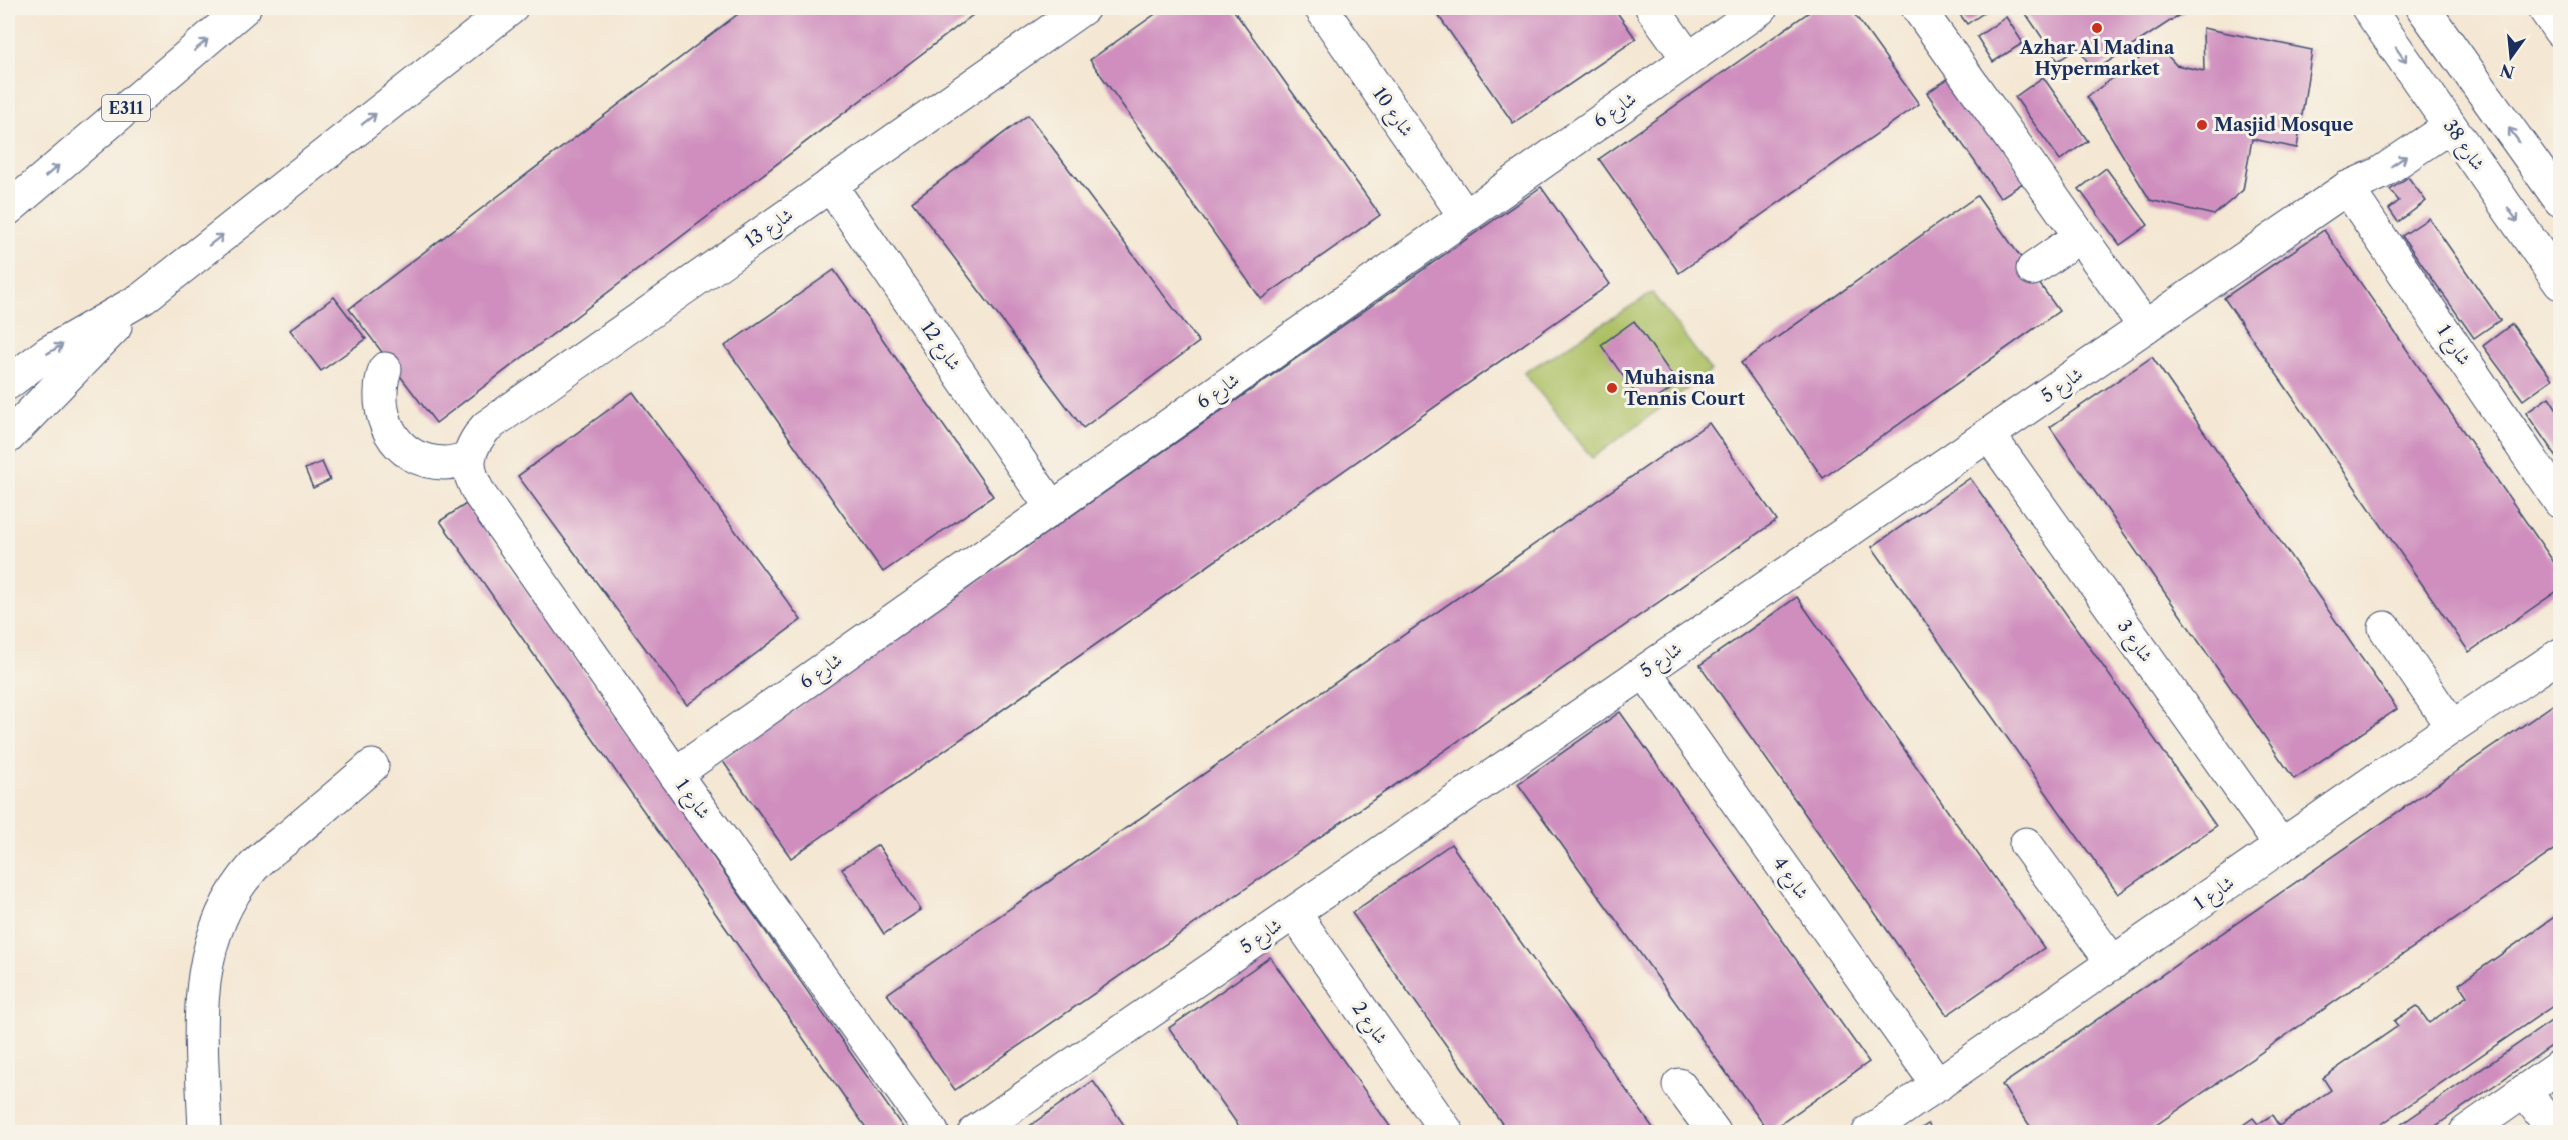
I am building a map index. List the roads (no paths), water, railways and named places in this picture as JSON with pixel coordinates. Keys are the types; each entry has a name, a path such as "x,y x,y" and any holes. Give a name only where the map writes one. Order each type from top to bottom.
{"main road":[{"name":"E311","path":"8,209 244,8"},
{"path":"8,437 143,298 511,8"},
{"name":"شارع 10","path":"1321,8 1465,216"},
{"path":"1652,8 1688,58"},
{"name":"شارع 6","path":"675,774 1761,8"},
{"path":"1918,8 2145,327"},
{"name":"شارع 38","path":"2368,8 2560,283"},
{"path":"2423,8 2560,200"},
{"path":"2544,8 2560,32"},
{"name":"شارع 13","path":"468,459 474,441 486,427 1075,11"},
{"name":"شارع 5","path":"975,1132 2347,188 2354,173 2367,157 2444,116"},
{"name":"شارع 12","path":"830,185 1052,508"},
{"name":"شارع 1","path":"2347,188 2560,502"},
{"path":"2033,269 2080,236"},
{"path":"8,383 49,352 143,298"},
{"path":"385,369 381,383 380,407 387,428 401,447 422,459 445,463 468,459"},
{"name":"شارع 3","path":"1989,435 2281,846"},
{"name":"شارع 1","path":"468,459 471,479 480,495 675,774 932,1132"},
{"path":"2385,628 2452,727"},
{"name":"شارع 1","path":"1869,1132 2452,727 2560,655"},
{"name":"شارع 4","path":"1645,672 1938,1085"},
{"path":"205,1132 201,1007 204,968 215,932 231,896 254,866 372,766"},
{"path":"2026,844 2113,963"},
{"name":"شارع 2","path":"1294,913 1447,1132"},
{"path":"2466,1132 2560,1066"},
{"path":"1679,1085 1714,1132"},
{"path":"2525,1091 2553,1132"}],"place":[{"name":"Azhar Al Madina Hypermarket","path":"2097,28"},
{"name":"Masjid Mosque","path":"2202,125"},
{"name":"Muhaisna Tennis Court","path":"1612,388"}]}
